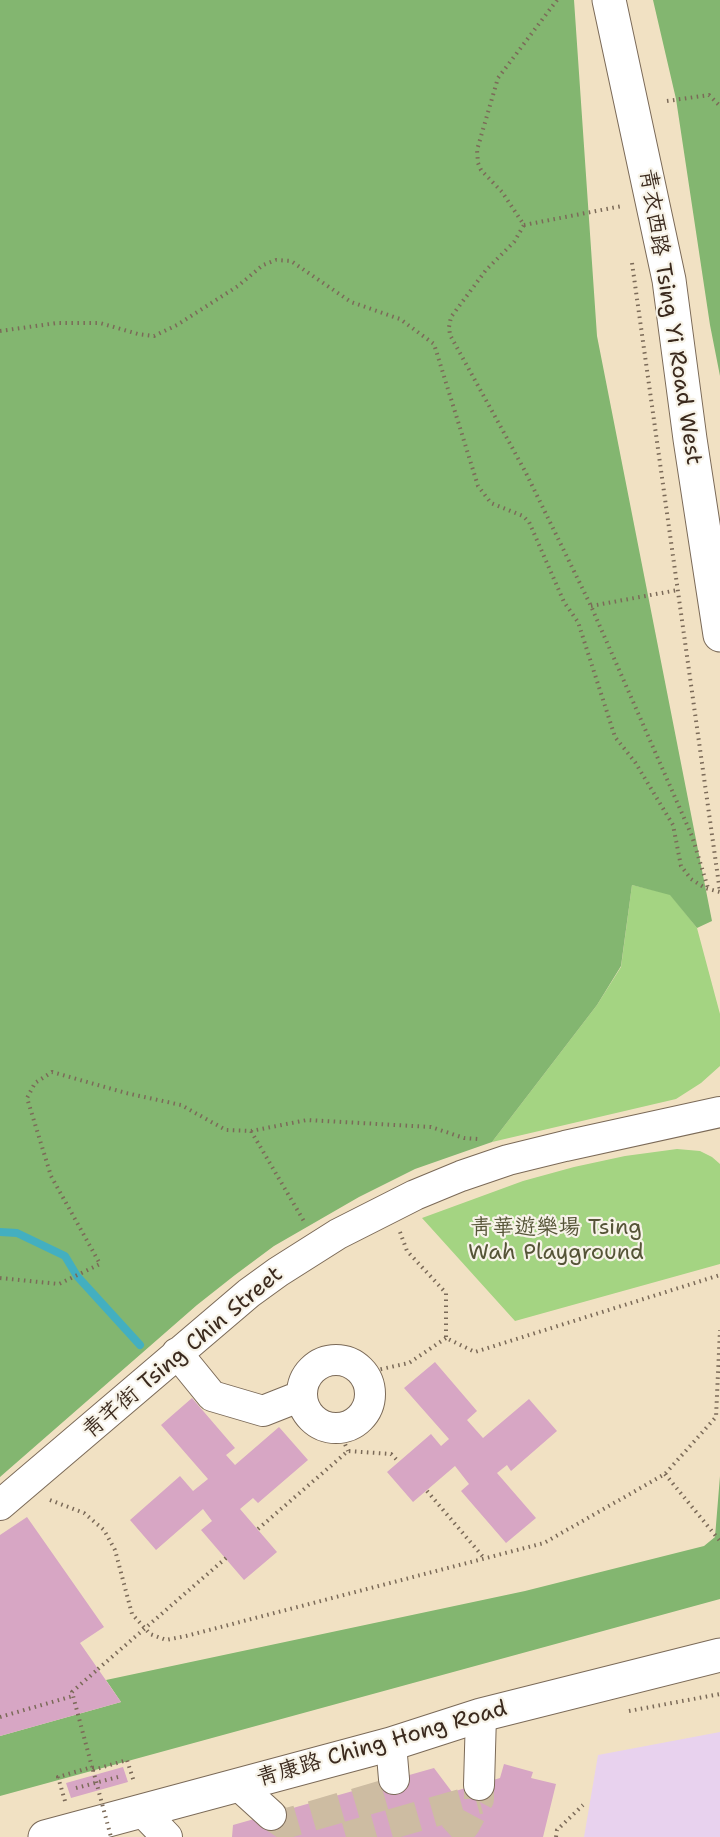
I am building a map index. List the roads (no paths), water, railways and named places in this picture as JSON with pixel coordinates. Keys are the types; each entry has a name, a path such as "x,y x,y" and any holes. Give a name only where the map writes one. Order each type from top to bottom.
{"main road":[{"name":"青衣西路 Tsing Yi Road West","path":"609,0 669,280 720,635"},
{"name":"青康路 Ching Hong Road","path":"45,1837 138,1799 238,1785 391,1744 481,1715 720,1655"}],"lane":[{"name":"青芊街 Tsing Chin Street","path":"0,1505 230,1308 278,1272 338,1234 415,1195 508,1160 720,1112"},
{"path":"177,1353 212,1396 263,1411 301,1396"},
{"path":"342,1360 354,1365 363,1373 369,1390 367,1408 343,1440 309,1415 301,1396 303,1383 318,1365 342,1360"},
{"path":"479,1785 481,1715"},
{"path":"391,1744 394,1779"},
{"path":"238,1785 271,1815"},
{"path":"138,1799 167,1837"}],"waterway":[{"path":"0,1232 17,1233 65,1256 77,1276 140,1345"}],"tunnel":[{"path":"271,1815 284,1824 391,1793 394,1779"},
{"path":"452,1837 465,1825 479,1799 479,1790"},
{"path":"346,1837 479,1799"}],"park label":[{"name":"青華遊樂場 Tsing Wah Playground","path":"556,1240"}]}
